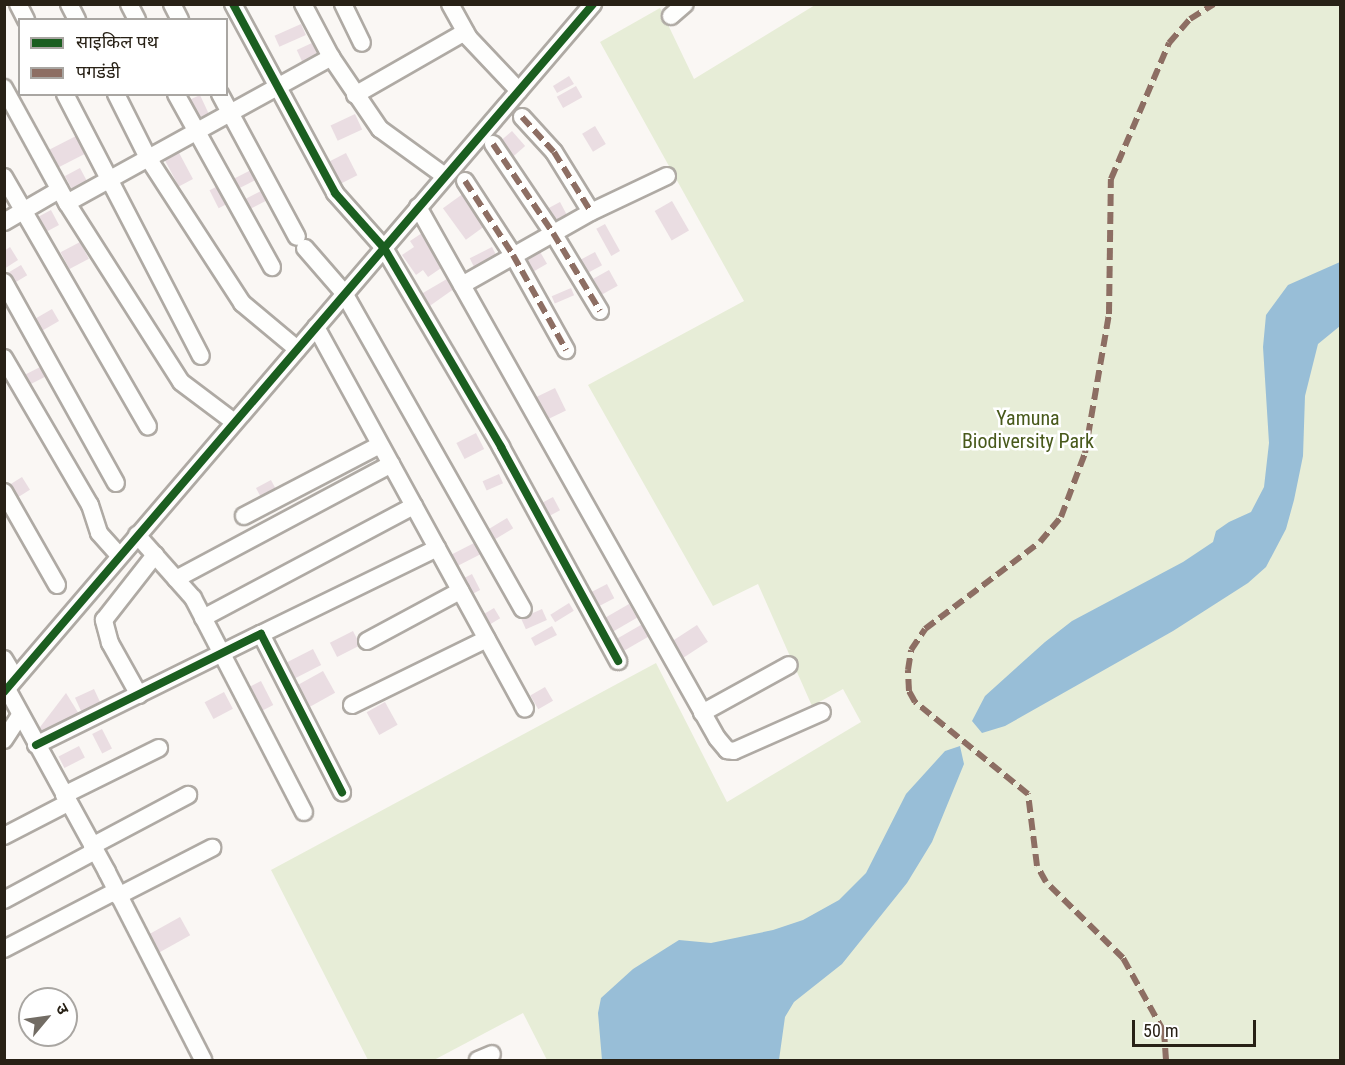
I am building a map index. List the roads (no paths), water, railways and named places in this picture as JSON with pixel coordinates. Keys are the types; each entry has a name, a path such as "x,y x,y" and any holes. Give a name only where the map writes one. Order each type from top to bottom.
{"street":[{"path":"18,4 25,18"},
{"path":"69,4 76,18"},
{"path":"129,4 136,18"},
{"path":"172,4 179,18"},
{"path":"233,4 336,195 384,248 501,447 618,661"},
{"path":"303,4 331,57 355,95 386,133 445,176"},
{"path":"343,4 362,43"},
{"path":"450,4 469,38 519,91"},
{"path":"9,686 593,4"},
{"path":"671,16 685,4"},
{"path":"355,95 469,38"},
{"path":"4,222 24,210 109,180 331,57"},
{"path":"4,88 63,197 183,384 234,422"},
{"path":"66,96 201,356"},
{"path":"117,96 148,158 244,305 297,349"},
{"path":"177,96 272,267"},
{"path":"221,96 301,242 344,293 523,609"},
{"path":"522,117 554,152 591,212"},
{"path":"493,144 553,233 600,311"},
{"path":"462,285 591,212 667,176"},
{"path":"4,177 148,426"},
{"path":"465,181 513,255 566,350"},
{"path":"418,207 717,738 727,750 734,751 822,712"},
{"path":"4,282 116,483"},
{"path":"316,327 525,709"},
{"path":"4,358 90,506 99,533 119,555"},
{"path":"244,516 380,445"},
{"path":"176,579 391,464"},
{"path":"4,492 57,585"},
{"path":"203,618 414,506"},
{"path":"137,534 176,579 203,618 224,653 304,812"},
{"path":"36,745 437,548"},
{"path":"139,694 110,644 104,620 155,555"},
{"path":"366,641 460,591"},
{"path":"261,634 342,792"},
{"path":"352,705 487,639"},
{"path":"4,658 9,686 20,715 94,848 203,1060"},
{"path":"702,712 789,665"},
{"path":"4,740 20,715"},
{"path":"4,836 159,748"},
{"path":"4,900 188,795"},
{"path":"4,949 212,848"}],"water":[{"path":"1340,262 1340,326 1318,344 1305,396 1303,456 1294,500 1286,529 1266,567 1248,583 1173,631 1005,726 982,733 972,721 985,696 1045,642 1072,621 1183,562 1213,542 1216,531 1251,512 1264,487 1269,443 1263,347 1266,315 1288,285"},
{"path":"960,746 964,764 932,842 907,883 842,964 794,1002 785,1017 779,1060 602,1060 598,1013 601,998 633,969 679,940 711,943 773,930 803,920 839,900 866,873 906,794 945,751"}],"park label":[{"name":"Yamuna Biodiversity Park","path":"1028,430"}]}
